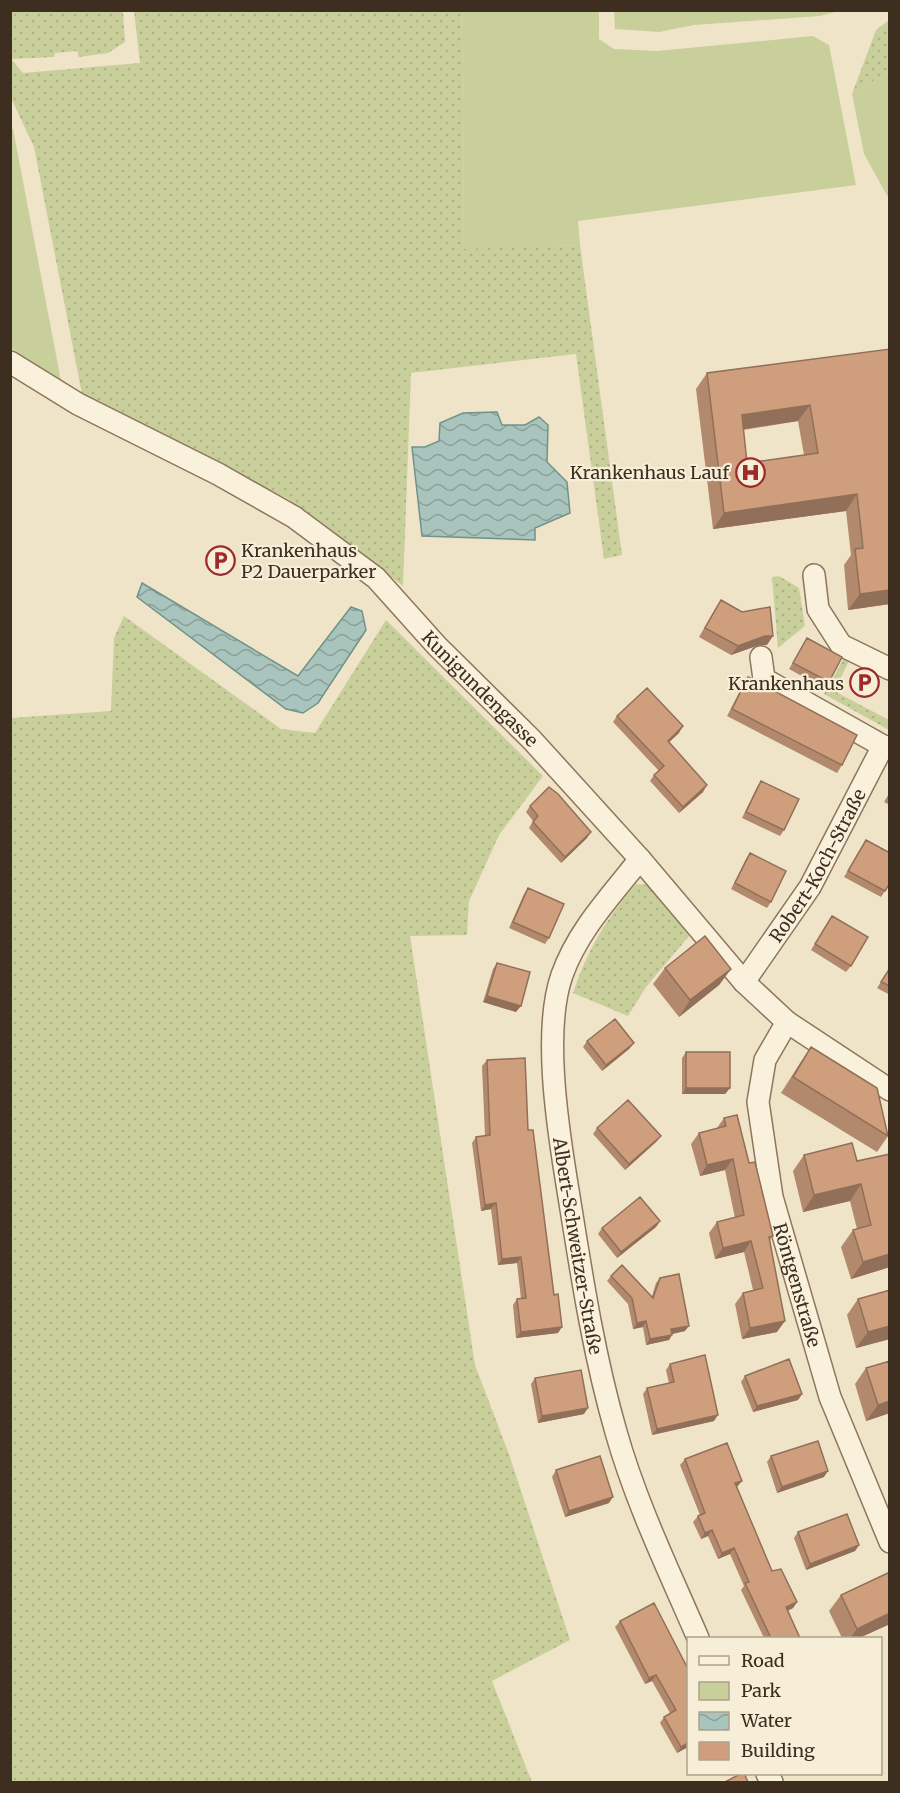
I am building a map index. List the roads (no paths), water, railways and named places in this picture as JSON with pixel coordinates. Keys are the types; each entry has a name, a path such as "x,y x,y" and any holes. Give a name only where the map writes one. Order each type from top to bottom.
{"street":[{"name":"Kunigundengasse","path":"10,362 78,404 188,459 294,517 376,578 437,646 532,740 640,859 744,982 787,1022 890,1090"},
{"path":"814,575 819,609 841,645 890,669"},
{"name":"Robert-Koch-Straße","path":"744,982 810,887 886,748 764,679 761,657"},
{"name":"Albert-Schweitzer-Straße","path":"640,859 594,913 562,976 554,1016 555,1074 560,1140 595,1354 617,1435 645,1513 698,1637"},
{"name":"Röntgenstraße","path":"787,1022 765,1060 758,1102 772,1197 830,1397 890,1542"}],"water":[{"path":"497,412 502,425 525,425 539,417 548,425 547,462 567,482 570,513 535,528 535,540 422,536 412,447 425,447 439,441 440,423 463,413"},
{"path":"142,583 298,676 351,607 362,611 366,630 318,703 303,713 286,709 137,597"}],"place":[{"name":"Krankenhaus Lauf","path":"750,472"},
{"name":"Krankenhaus P2 Dauerparker","path":"220,560"},
{"name":"Krankenhaus","path":"865,683"}]}
